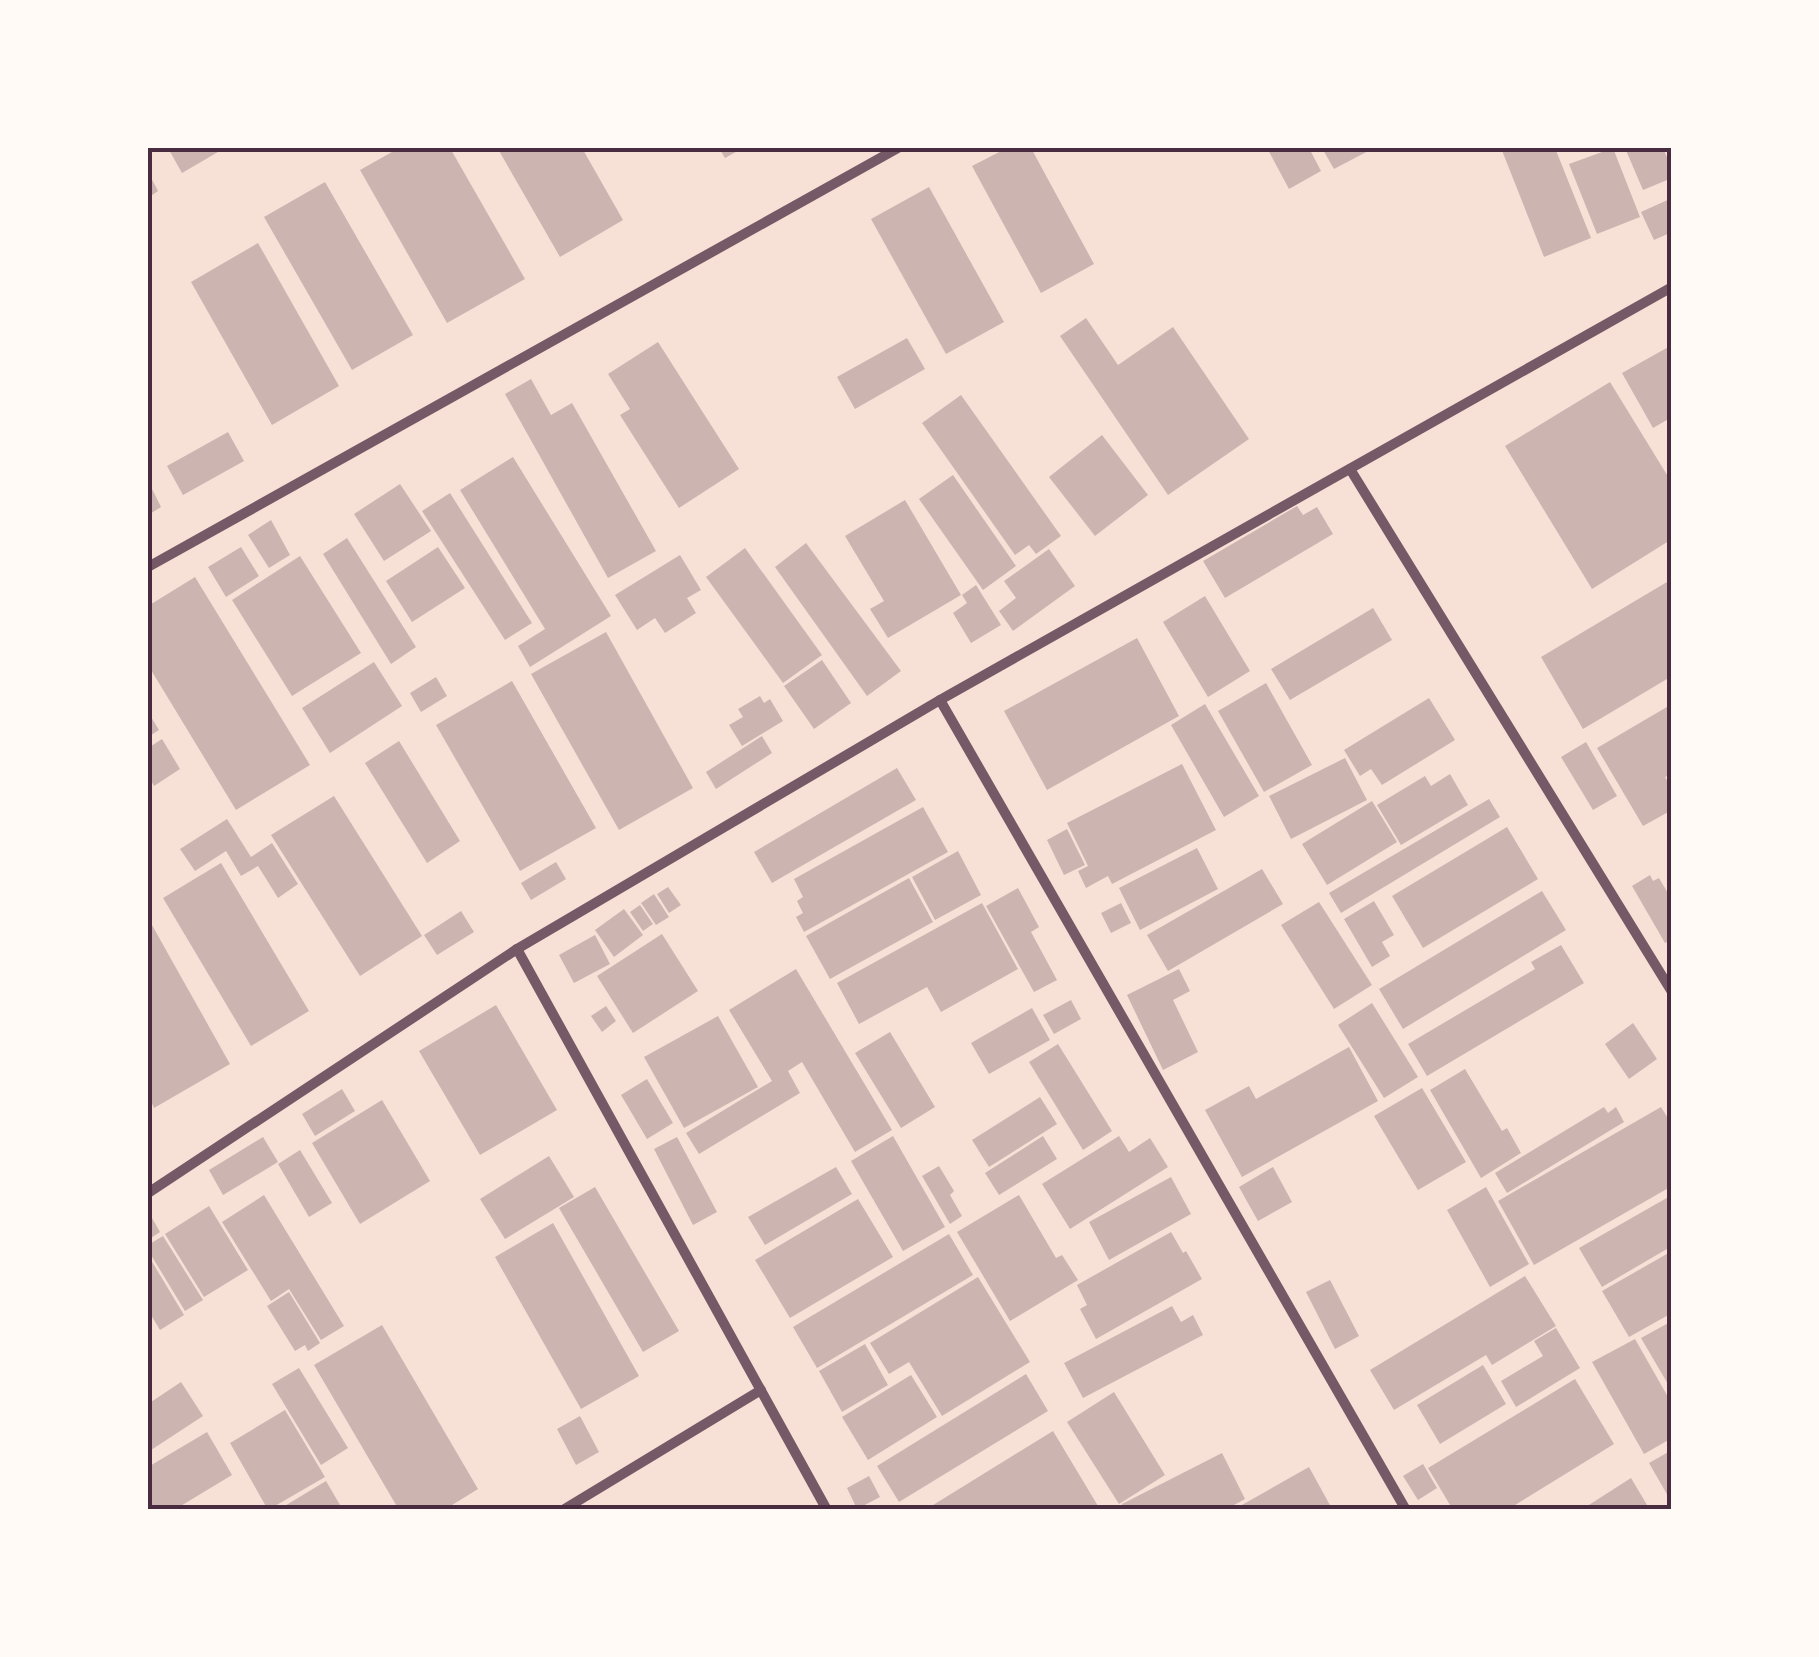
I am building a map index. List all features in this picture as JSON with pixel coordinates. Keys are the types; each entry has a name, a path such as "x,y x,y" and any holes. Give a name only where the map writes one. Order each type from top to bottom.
{"street":[{"path":"148,567 898,148"},
{"path":"148,1193 517,949 940,700 1672,287"},
{"path":"1350,469 1672,992"},
{"path":"940,700 1406,1510"},
{"path":"517,949 827,1510"},
{"path":"563,1510 760,1390"}],"building":[{"path":"168,148 215,148 218,152 182,173"},
{"path":"399,148 450,148 525,279 447,323 360,170"},
{"path":"582,148 623,220 560,257 498,149"},
{"path":"719,148 743,148 725,158"},
{"path":"1007,148 1031,148 1094,264 1041,293 972,166"},
{"path":"1267,148 1309,148 1321,171 1289,189"},
{"path":"1322,148 1374,148 1334,169"},
{"path":"1501,148 1555,148 1591,238 1544,257"},
{"path":"1613,148 1640,217 1597,234 1569,164"},
{"path":"1625,148 1663,148 1672,178 1643,190"},
{"path":"148,172 158,191 148,198"},
{"path":"325,182 413,335 352,370 264,217"},
{"path":"929,187 1004,322 946,354 871,219"},
{"path":"1672,198 1672,232 1654,240 1641,212"},
{"path":"258,243 339,386 272,425 191,282"},
{"path":"1086,318 1118,365 1173,327 1249,439 1168,495 1060,336"},
{"path":"907,338 925,369 855,409 837,377"},
{"path":"658,342 739,469 679,508 620,415 630,409 608,374"},
{"path":"1672,345 1672,417 1653,428 1622,373"},
{"path":"531,379 551,415 572,403 656,551 608,578 505,394"},
{"path":"1610,382 1672,483 1672,539 1592,589 1505,446"},
{"path":"961,395 1061,536 1036,554 1029,545 1015,555 922,423"},
{"path":"228,432 244,461 183,495 167,466"},
{"path":"1102,435 1148,495 1095,536 1049,477"},
{"path":"513,457 611,616 530,667 518,646 545,629 460,490"},
{"path":"953,475 1016,566 983,590 919,499"},
{"path":"148,481 161,507 148,515"},
{"path":"400,484 431,531 384,561 354,514"},
{"path":"450,493 532,623 505,640 422,511"},
{"path":"905,500 961,595 888,638 870,609 884,601 845,536"},
{"path":"1297,506 1303,515 1317,507 1333,534 1225,598 1203,561"},
{"path":"271,520 290,555 269,568 248,535"},
{"path":"347,538 416,647 391,664 323,554"},
{"path":"806,543 901,671 867,696 775,567"},
{"path":"241,547 259,576 226,597 208,567"},
{"path":"438,547 465,588 412,622 386,581"},
{"path":"745,548 822,655 783,683 706,577"},
{"path":"1049,549 1075,586 1013,631 999,611 1016,598 1004,581"},
{"path":"680,555 701,590 687,598 696,613 665,633 655,618 637,630 615,595"},
{"path":"300,556 361,653 292,696 232,600"},
{"path":"195,577 310,765 236,810 148,665 148,606"},
{"path":"1672,579 1672,676 1583,729 1541,657"},
{"path":"976,585 1001,625 971,643 953,613 967,603 962,595"},
{"path":"1205,596 1250,671 1208,697 1163,622"},
{"path":"1373,608 1392,640 1290,700 1271,669"},
{"path":"606,632 693,788 619,830 531,674"},
{"path":"1137,638 1179,716 1047,790 1004,711"},
{"path":"822,660 851,703 814,729 784,686"},
{"path":"374,662 402,706 330,753 302,708"},
{"path":"436,677 447,696 421,712 410,693"},
{"path":"512,681 596,828 520,871 436,725"},
{"path":"1266,683 1312,765 1264,792 1218,711"},
{"path":"760,696 764,703 770,699 783,721 742,746 729,725 743,717 738,709"},
{"path":"1429,698 1455,740 1382,785 1371,769 1360,776 1344,750"},
{"path":"1205,704 1259,796 1224,817 1171,725"},
{"path":"1672,704 1672,774 1665,777 1672,788 1672,810 1643,826 1597,748"},
{"path":"148,712 159,730 148,737"},
{"path":"762,736 772,753 716,789 706,772"},
{"path":"162,739 180,769 154,786 148,775 148,748"},
{"path":"399,741 460,841 427,863 365,763"},
{"path":"1586,742 1617,796 1593,810 1561,757"},
{"path":"1345,758 1367,800 1291,839 1269,796"},
{"path":"1182,764 1216,830 1112,884 1108,876 1086,888 1078,871 1088,866 1067,823"},
{"path":"897,768 916,800 772,883 754,852"},
{"path":"1450,774 1468,805 1401,845 1377,805 1425,776 1431,786"},
{"path":"334,796 422,936 360,976 271,835"},
{"path":"1489,799 1500,817 1341,913 1329,893"},
{"path":"1372,801 1397,842 1327,885 1302,844"},
{"path":"923,807 948,852 804,932 796,917 803,913 797,901 803,897 794,879"},
{"path":"227,819 251,857 272,843 298,884 278,898 258,866 241,876 226,851 195,871 180,849"},
{"path":"1507,827 1538,879 1423,948 1392,896"},
{"path":"1067,829 1085,865 1064,875 1047,840"},
{"path":"1197,848 1218,889 1140,930 1119,888"},
{"path":"958,851 981,895 935,920 912,877"},
{"path":"556,862 566,879 531,900 521,883"},
{"path":"221,863 309,1011 251,1046 163,898"},
{"path":"1262,869 1283,904 1168,971 1147,935"},
{"path":"1650,875 1653,881 1659,878 1672,900 1672,940 1665,943 1632,886"},
{"path":"909,878 933,922 830,979 806,936"},
{"path":"668,887 681,905 669,913 657,894"},
{"path":"1018,888 1039,927 1031,932 1057,980 1034,992 986,906"},
{"path":"1542,891 1566,930 1403,1029 1379,989"},
{"path":"654,894 669,917 656,925 641,903"},
{"path":"1374,901 1394,935 1382,942 1390,956 1372,967 1344,919"},
{"path":"1319,902 1372,985 1334,1009 1281,925"},
{"path":"982,903 1018,969 941,1012 927,987 859,1024 837,983"},
{"path":"1121,903 1131,923 1111,933 1101,913"},
{"path":"640,905 653,924 643,931 630,912"},
{"path":"624,909 643,935 614,957 595,930"},
{"path":"461,911 474,932 437,955 424,935"},
{"path":"148,918 230,1064 154,1108 148,1095"},
{"path":"662,934 698,991 633,1033 597,976"},
{"path":"595,935 610,964 574,983 559,955"},
{"path":"1561,945 1584,983 1427,1076 1408,1044 1535,969 1531,962"},
{"path":"796,969 892,1130 855,1152 802,1062 788,1071 800,1093 699,1154 686,1133 772,1081 729,1010"},
{"path":"1179,969 1190,991 1173,1000 1198,1052 1163,1070 1127,995"},
{"path":"1071,1000 1081,1019 1054,1034 1043,1015"},
{"path":"1372,1003 1418,1077 1384,1098 1338,1025"},
{"path":"496,1005 557,1110 480,1155 419,1051"},
{"path":"606,1006 616,1021 602,1032 591,1016"},
{"path":"1032,1008 1050,1040 989,1074 971,1043"},
{"path":"718,1016 758,1087 684,1128 644,1057"},
{"path":"1633,1023 1657,1059 1629,1079 1605,1044"},
{"path":"890,1032 935,1107 901,1128 855,1053"},
{"path":"1058,1044 1112,1131 1083,1150 1029,1062"},
{"path":"1349,1047 1378,1101 1242,1177 1205,1110 1249,1086 1256,1099"},
{"path":"1465,1069 1502,1131 1507,1128 1521,1153 1481,1178 1430,1090"},
{"path":"647,1079 673,1123 647,1139 621,1095"},
{"path":"1422,1088 1466,1162 1418,1190 1374,1116"},
{"path":"342,1089 355,1111 315,1136 302,1114"},
{"path":"1040,1097 1057,1124 989,1167 972,1140"},
{"path":"382,1100 430,1181 360,1224 312,1143"},
{"path":"1604,1107 1608,1113 1616,1107 1624,1122 1507,1193 1495,1173"},
{"path":"1661,1107 1672,1125 1672,1186 1534,1265 1498,1201"},
{"path":"893,1136 945,1227 903,1251 851,1161"},
{"path":"1043,1136 1057,1159 999,1195 985,1173"},
{"path":"1119,1136 1129,1152 1150,1138 1168,1167 1070,1229 1042,1184"},
{"path":"263,1137 278,1162 223,1195 209,1170"},
{"path":"677,1137 717,1212 693,1225 654,1149"},
{"path":"300,1150 332,1203 309,1217 278,1164"},
{"path":"549,1156 574,1197 505,1239 480,1199"},
{"path":"939,1166 954,1191 950,1195 962,1216 950,1224 922,1176"},
{"path":"836,1167 852,1194 765,1245 748,1217"},
{"path":"1273,1167 1292,1202 1258,1221 1239,1187"},
{"path":"1171,1177 1191,1214 1109,1260 1089,1222"},
{"path":"595,1187 679,1331 643,1352 559,1208"},
{"path":"1486,1187 1529,1264 1490,1287 1447,1210"},
{"path":"264,1195 344,1326 321,1340 289,1289 271,1301 222,1222"},
{"path":"1019,1195 1056,1258 1062,1255 1078,1280 1010,1321 957,1232"},
{"path":"1672,1195 1672,1246 1602,1287 1579,1248"},
{"path":"858,1199 893,1257 790,1318 755,1260"},
{"path":"209,1206 248,1270 204,1297 165,1234"},
{"path":"148,1211 160,1232 148,1240"},
{"path":"553,1223 639,1376 581,1409 495,1257"},
{"path":"1171,1232 1202,1279 1096,1339 1080,1309 1087,1305 1077,1285"},
{"path":"949,1234 973,1275 817,1368 793,1327"},
{"path":"163,1236 203,1300 185,1311 148,1250 148,1245"},
{"path":"1672,1251 1672,1313 1629,1337 1602,1291"},
{"path":"148,1255 184,1315 160,1330 148,1310"},
{"path":"1525,1276 1556,1326 1492,1365 1486,1355 1394,1410 1370,1370"},
{"path":"978,1277 1030,1362 942,1416 909,1362 889,1374 870,1343"},
{"path":"1330,1280 1359,1336 1335,1349 1306,1292"},
{"path":"289,1292 320,1343 308,1351 305,1345 295,1351 267,1306"},
{"path":"1172,1306 1181,1322 1193,1315 1203,1335 1083,1398 1064,1363"},
{"path":"1672,1321 1672,1391 1641,1338"},
{"path":"382,1325 478,1489 444,1510 399,1510 314,1365"},
{"path":"1556,1328 1580,1368 1516,1407 1501,1381 1543,1356 1534,1341"},
{"path":"1635,1339 1672,1404 1672,1438 1644,1454 1592,1362"},
{"path":"865,1344 888,1385 842,1412 819,1371"},
{"path":"1483,1365 1506,1404 1440,1444 1417,1405"},
{"path":"299,1368 348,1448 321,1465 272,1384"},
{"path":"1026,1374 1048,1411 899,1502 877,1466"},
{"path":"911,1375 937,1417 868,1460 842,1417"},
{"path":"1575,1379 1614,1444 1507,1510 1453,1510 1428,1468"},
{"path":"181,1382 203,1416 148,1452 148,1404"},
{"path":"1114,1392 1165,1475 1119,1504 1067,1422"},
{"path":"285,1410 325,1477 268,1510 230,1443"},
{"path":"580,1416 599,1452 576,1465 557,1429"},
{"path":"1053,1431 1098,1506 1092,1510 925,1510"},
{"path":"207,1432 232,1475 174,1510 148,1510 148,1467"},
{"path":"1672,1450 1672,1503 1649,1463"},
{"path":"1222,1453 1245,1499 1225,1510 1125,1510 1122,1504"},
{"path":"1423,1464 1437,1488 1418,1500 1403,1476"},
{"path":"1309,1467 1331,1507 1327,1510 1233,1510"},
{"path":"869,1476 880,1497 857,1509 847,1488"},
{"path":"1631,1478 1650,1510 1581,1510"},
{"path":"326,1481 343,1510 278,1510"}]}
